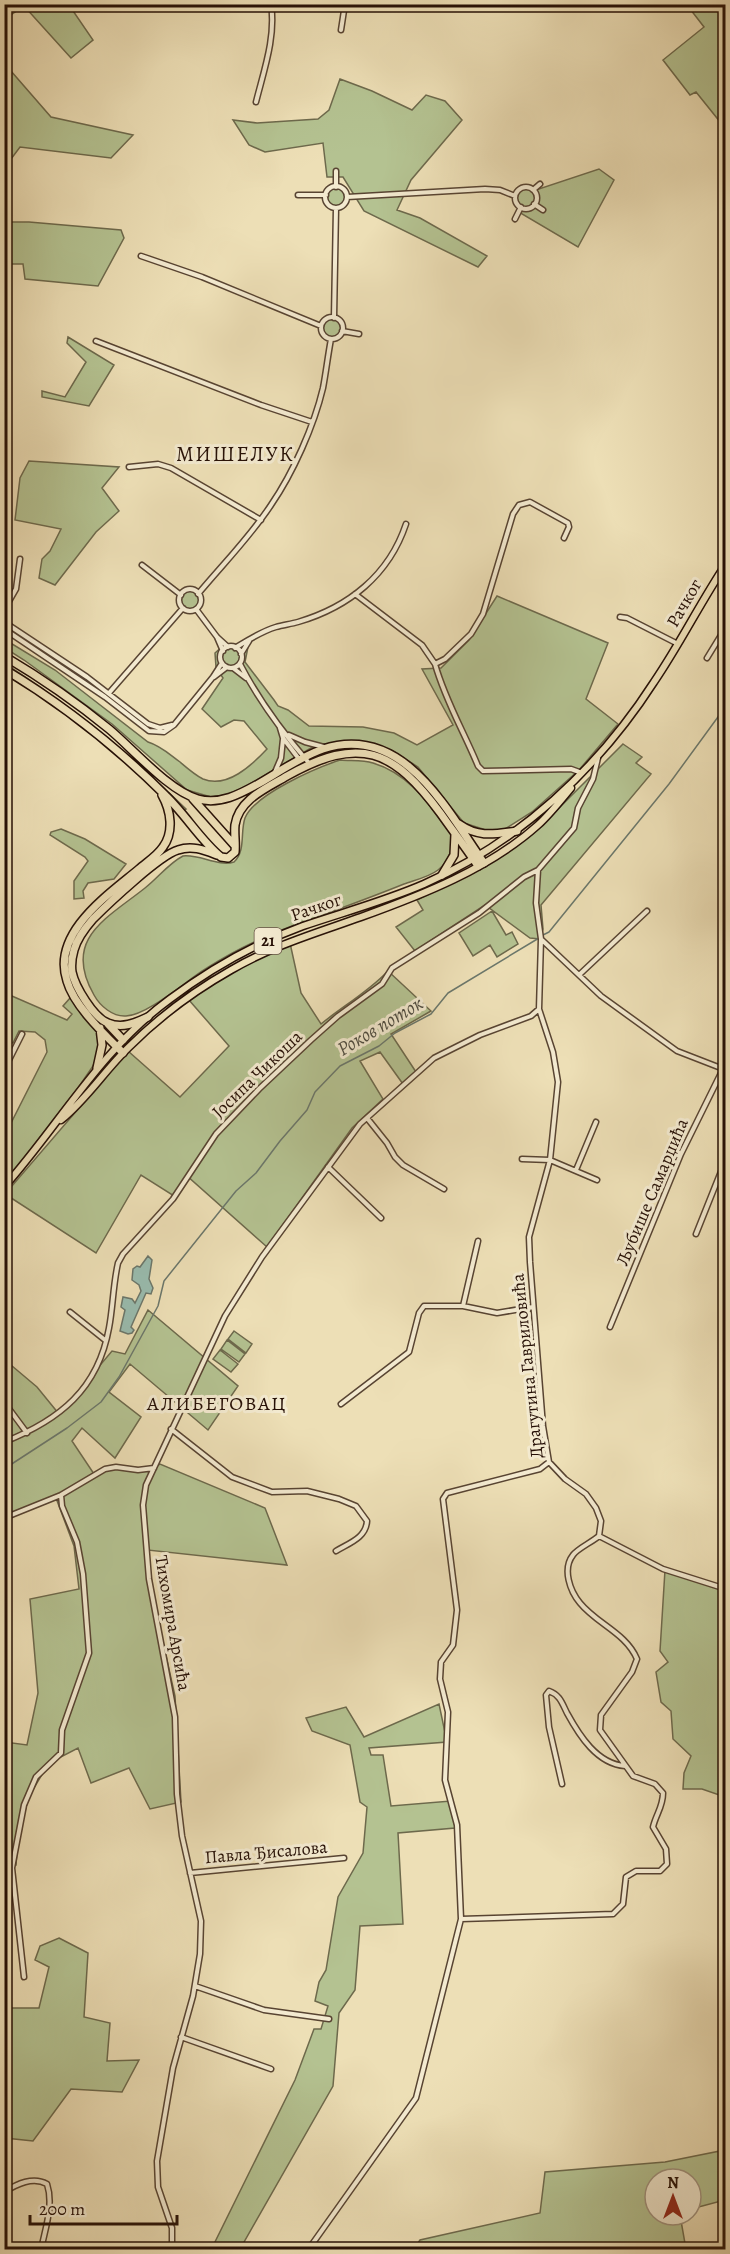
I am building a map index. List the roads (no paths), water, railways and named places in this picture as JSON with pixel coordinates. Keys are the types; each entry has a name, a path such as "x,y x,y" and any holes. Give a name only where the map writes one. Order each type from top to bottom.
{"highway":[{"path":"4,656 56,688 109,729 172,785 192,797 208,801 223,800 241,793 274,774 304,762 333,755 353,753 375,756 390,762 420,786 455,834 479,861"},
{"path":"4,669 43,694 106,742 185,815 217,855"},
{"path":"123,1040 94,1012 76,984 72,965 77,941 93,920 162,858 176,850 197,847 223,858 234,854 236,820 247,801 328,748 362,746 386,752 399,759 423,779 454,820 479,861"},
{"path":"123,1053 75,998 67,982 64,969 67,948 74,934 94,908 163,847 170,830 170,822 168,806 156,786"},
{"path":"192,797 235,846"},
{"path":"454,820 484,835 517,831"},
{"path":"442,875 454,855 455,834"},
{"path":"107,1023 131,1024 148,1017"},
{"path":"97,1068 102,1045 100,1029"}],"main road":[{"name":"Рачког","path":"56,1123 72,1111 123,1053 172,1009 240,965 305,936 429,891 539,825 628,721 726,564"},
{"name":"Рачког","path":"4,1187 116,1046 148,1017 197,980 260,945 303,927 394,896 479,861 583,773"}],"street":[{"path":"256,102 269,48 273,19 271,4"},
{"path":"340,30 345,4"},
{"path":"336,171 336,187"},
{"path":"533,190 540,184"},
{"path":"336,187 345,191 347,197 342,206 336,208 327,202 326,195 329,189 336,187"},
{"path":"522,188 533,190 536,198 534,204 528,208 516,203 515,196 522,188"},
{"path":"347,197 484,189 500,190 515,196"},
{"path":"298,195 326,195"},
{"path":"534,204 543,210"},
{"path":"515,219 521,207"},
{"path":"334,318 336,208"},
{"path":"141,256 321,326"},
{"path":"334,318 342,324 342,331 338,337 331,339 324,336 321,326 325,320 334,318"},
{"path":"342,331 359,334"},
{"path":"198,594 261,520 289,474 312,422 323,389 331,339"},
{"path":"96,341 261,405 312,422"},
{"path":"129,467 158,464 166,466 261,520"},
{"path":"435,664 445,659 471,634 483,614 513,514 519,505 530,502 568,522 569,527 564,538"},
{"path":"196,609 217,637 228,647 235,648 275,627 298,622 321,613 355,594 370,583 388,562 397,549 406,524"},
{"path":"4,610 15,589 20,559"},
{"path":"142,565 181,594"},
{"path":"181,594 189,590 198,594"},
{"path":"181,594 180,602 183,608 189,610 196,609 200,603 198,594"},
{"path":"355,594 422,645 435,664 443,692 478,766 483,771 571,770 583,773"},
{"path":"105,697 183,608"},
{"path":"620,617 627,618 678,644"},
{"path":"4,622 109,693 155,728 167,727 175,723"},
{"path":"707,658 726,627"},
{"path":"4,629 105,697 149,731 164,732 175,723 213,678 222,663"},
{"path":"217,637 223,651"},
{"path":"250,640 241,654 240,664 246,678 288,735 304,762"},
{"path":"228,647 220,656 222,663 246,678"},
{"path":"235,648 241,654"},
{"path":"232,668 240,664"},
{"path":"213,678 227,667"},
{"path":"274,774 281,758 283,738 280,727"},
{"path":"288,735 328,748"},
{"path":"283,738 304,762"},
{"name":"Јосипа Чикоша","path":"4,1442 27,1433 65,1409 82,1392 94,1375 108,1331 118,1263 123,1254 172,1199 216,1134 311,1040 338,1016 382,984 393,968 479,913 524,877 538,870 574,828 578,808 593,779 598,757"},
{"name":"Драгутина Гавриловића","path":"538,870 536,903 541,939 539,1009 553,1052 558,1082 550,1160 530,1237 533,1307 543,1426 549,1462 565,1479 586,1494 596,1508 601,1521 599,1536"},
{"path":"579,975 647,911"},
{"path":"541,939 601,996 677,1051 724,1069"},
{"name":"Тихомира Арсића","path":"169,2250 172,2243 172,2228 158,2187 157,2161 173,2068 195,1986 200,1954 201,1922 182,1836 177,1794 173,1699 149,1578 144,1495 171,1429 225,1316 262,1257 342,1146 367,1118 434,1058 480,1035 531,1016 539,1009"},
{"path":"4,1070 22,1034"},
{"name":"Љубише Самарџића","path":"610,1327 681,1154 724,1069"},
{"path":"367,1118 395,1157 444,1189"},
{"path":"576,1170 596,1122"},
{"path":"522,1159 550,1160 597,1180"},
{"path":"696,1234 726,1160"},
{"path":"328,1167 381,1218"},
{"path":"463,1306 478,1241"},
{"path":"341,1404 409,1352 419,1313 424,1306 463,1306 497,1313 533,1307"},
{"path":"70,1312 105,1340"},
{"path":"4,1402 27,1433"},
{"path":"171,1429 232,1478 264,1491 314,1492 356,1506 367,1521 367,1530 361,1537 336,1551"},
{"path":"308,2250 416,2098 461,1919 457,1825 445,1780 448,1712 440,1679 441,1662 453,1645 457,1610 443,1499 447,1493 540,1469 549,1462"},
{"path":"4,1518 62,1495 105,1469 116,1467 138,1470 154,1467"},
{"path":"24,1977 12,1868 24,1805 36,1777 61,1753 62,1730 89,1653 83,1574 76,1542 62,1506 62,1495"},
{"path":"461,1919 613,1914 622,1904 626,1876 636,1871 660,1871 667,1864 666,1849 653,1827 655,1816 663,1806 663,1793 655,1784 633,1776 600,1730 601,1715 632,1672 637,1659 632,1647 580,1603 567,1575 568,1563 574,1553 588,1546 599,1536 663,1569 726,1589"},
{"path":"562,1784 549,1727 546,1695 549,1691 558,1696 575,1726 592,1749 601,1757 626,1766"},
{"name":"Павла Ђисалова","path":"190,1873 344,1858"},
{"path":"195,1986 264,2010 329,2019"},
{"path":"182,2037 271,2069"},
{"path":"4,2192 33,2181 41,2180 47,2184 50,2204 41,2250"}],"waterway":[{"name":"Роков поток","path":"543,935 549,932 669,784 726,706"},
{"name":"Роков поток","path":"4,1469 67,1428 101,1402 119,1377 158,1306 164,1281 236,1191 256,1173 307,1110 315,1092 340,1066 379,1046 395,1033 431,1014 448,993 539,938"}],"district":[{"name":"МИШЕЛУК","path":"235,454"},
{"name":"АЛИБЕГОВАЦ","path":"217,1403"}]}
